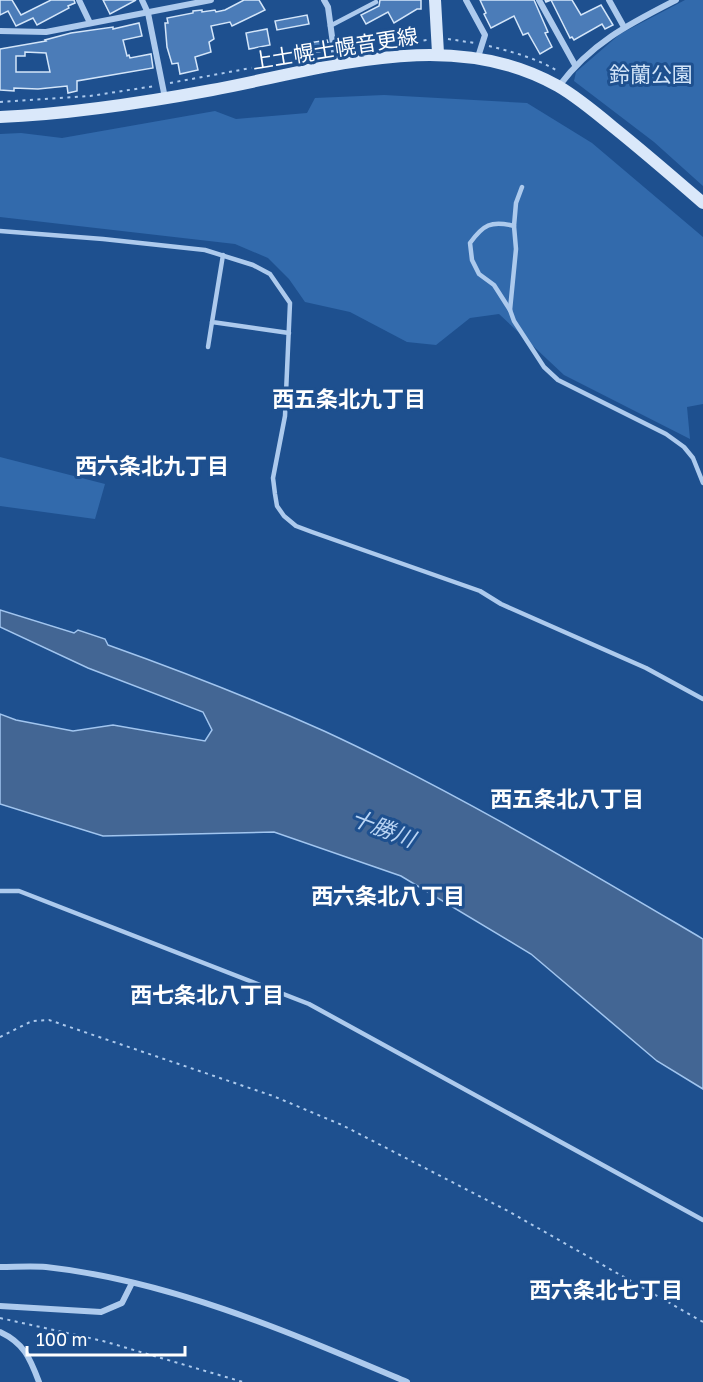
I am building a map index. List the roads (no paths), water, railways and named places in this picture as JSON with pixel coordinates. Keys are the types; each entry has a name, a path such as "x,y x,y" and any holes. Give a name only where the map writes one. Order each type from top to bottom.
{"main road":[{"path":"435,0 438,53"},
{"name":"上士幌士幌音更線","path":"0,117 36,116 165,99 407,54 438,53 478,57 507,64 559,86 600,116 703,203"}],"street":[{"path":"79,0 90,23"},
{"path":"142,0 148,14 165,99"},
{"path":"0,32 46,32 211,0"},
{"path":"324,0 328,7 336,66"},
{"path":"466,0 485,35 478,57"},
{"path":"539,0 574,65"},
{"path":"609,0 624,27"},
{"path":"559,86 574,65 624,27 676,0"},
{"path":"0,1267 44,1267 157,1288 276,1328 407,1382"},
{"path":"0,1306 101,1312 122,1303 132,1283"},
{"path":"0,1332 14,1338 27,1353 39,1382"}],"lane":[{"path":"330,26 376,2"},
{"path":"510,310 516,249 514,226 516,203 522,187"},
{"path":"514,226 491,223 479,231 470,243 472,260 479,274 494,285 544,367 558,380 666,434 684,447 693,458 703,483"},
{"path":"0,231 205,250 253,265 270,274 290,303 285,416 273,478 277,506 284,516 296,526 480,591 501,604 646,668 703,699"},
{"path":"208,347 223,255"},
{"path":"212,322 289,333"},
{"path":"0,891 19,891 309,1004 703,1220"}],"water":[{"name":"十勝川","path":"0,610 74,633 78,630 105,639 108,645 217,686 324,731 468,804 703,939 703,1089 657,1061 531,954 401,876 274,832 103,836 0,804 0,714 16,720 73,731 113,725 205,741 212,730 203,712 88,668 0,627"}],"district":[{"name":"西五条北九丁目","path":"349,399"},
{"name":"西六条北九丁目","path":"152,466"},
{"name":"西五条北八丁目","path":"567,799"},
{"name":"西六条北八丁目","path":"388,896"},
{"name":"西七条北八丁目","path":"207,995"},
{"name":"西六条北七丁目","path":"606,1290"}],"park label":[{"name":"鈴蘭公園","path":"651,75"}]}
